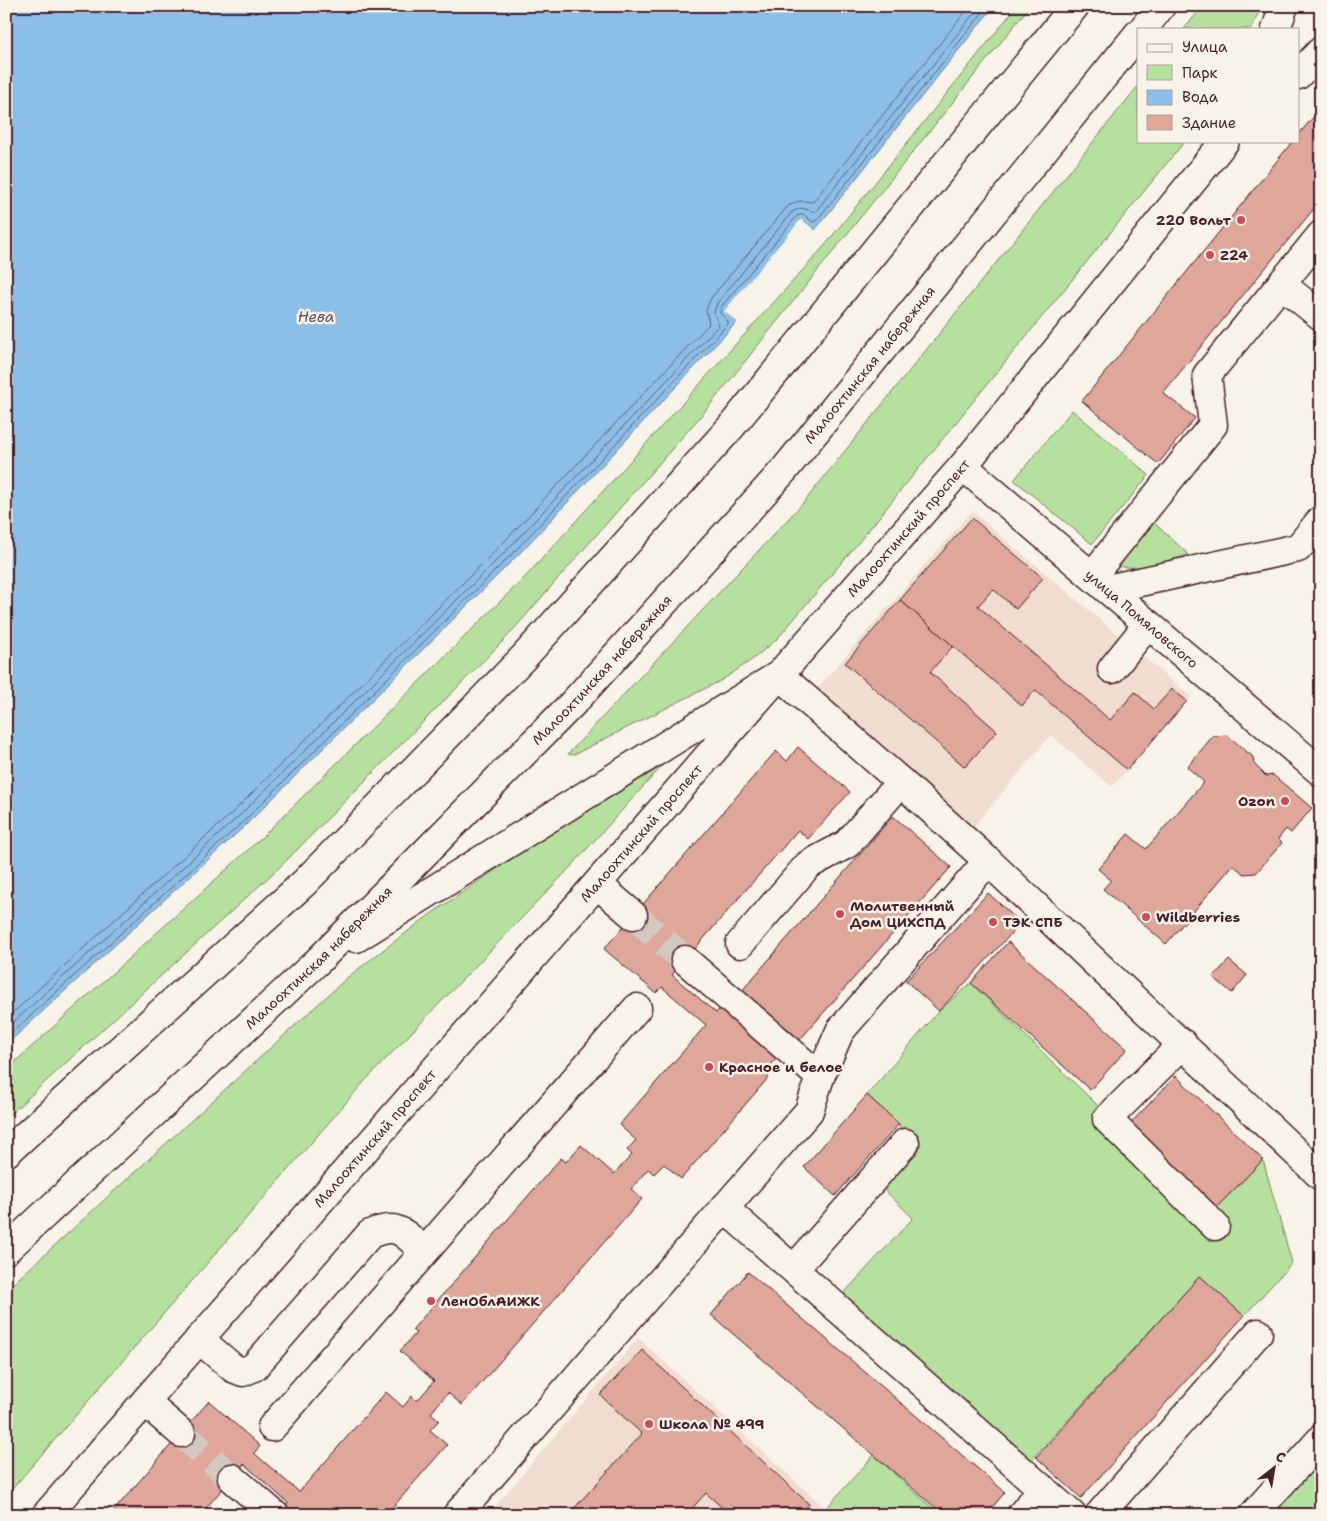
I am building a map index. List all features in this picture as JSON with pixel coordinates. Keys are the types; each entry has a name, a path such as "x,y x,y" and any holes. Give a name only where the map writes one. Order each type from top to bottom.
{"main road":[{"path":"6,1153 304,884 524,657 731,427 1075,6"},
{"path":"1144,28 1161,6"},
{"path":"1276,28 1284,6"},
{"name":"Малоохтинская набережная","path":"6,1250 318,961 574,702 785,469 1137,35"},
{"path":"1300,73 1321,51"},
{"name":"Малоохтинский проспект","path":"46,1515 963,466 1224,142"},
{"path":"1099,582 1213,425 1207,376 1321,234"},
{"path":"1281,284 1321,316"},
{"name":"улица Помяловского","path":"963,466 1321,772"},
{"path":"1099,582 1298,548 1321,520"},
{"path":"1112,669 1148,624"},
{"path":"318,961 780,676 988,861 1321,1176"},
{"path":"740,944 808,865 847,844 901,782"},
{"path":"457,1515 809,1111 820,1077 840,1031 988,861"},
{"path":"597,884 633,915"},
{"path":"685,960 820,1077"},
{"path":"272,1427 637,1008"},
{"path":"1183,1044 1107,1119 1215,1226"},
{"path":"794,1269 905,1143"},
{"path":"724,1208 1072,1515"},
{"path":"199,1339 233,1368 243,1372 254,1367 370,1234 386,1228 400,1230 424,1252"},
{"path":"1099,1515 1258,1333"},
{"path":"145,1402 181,1433"},
{"path":"1252,1515 1321,1439"},
{"path":"232,1478 275,1515"},
{"path":"1021,1515 1044,1489"}],"shaded area":[{"path":"972,511 1191,697 1112,787 1051,735 974,826 815,691"},
{"name":"Школа № 499","path":"638,1338 826,1509 821,1515 488,1515"}],"green space":[{"path":"1017,6 1030,6 706,410 506,638 284,863 6,1118 6,1070 260,839 529,573 821,250"},
{"path":"1203,6 1261,6 1252,28 1185,28"},
{"path":"1137,87 1137,142 1184,142 858,543 778,638 753,659 722,680 573,755 568,754 804,502"},
{"path":"1072,410 1149,475 1092,544 1014,480"},
{"path":"1150,519 1189,555 1140,567 1121,567 1114,564"},
{"path":"662,766 567,871 363,1083 6,1496 6,1290 349,976 428,916 535,843"},
{"path":"971,983 1210,1214 1263,1160 1292,1263 1244,1316 1200,1276 1022,1470 834,1304 913,1218 873,1179 905,1143 899,1124 867,1095 939,1011"},
{"path":"1321,1449 1321,1515 1264,1515"},
{"path":"874,1455 940,1515 820,1515"}],"water":[{"name":"Нева","path":"6,6 994,6 815,230 801,219 725,311 737,322 517,556 247,824 6,1045"}],"pier":[{"path":"801,219 815,230 814,232 802,222 728,311 739,320 737,322 724,311"}],"building":[{"path":"1321,108 1321,200 1163,393 1195,418 1158,464 1082,401 1292,142 1300,142 1300,133"},
{"path":"972,518 1043,578 1016,609 993,589 978,606 1110,720 1135,692 1154,709 1172,689 1187,701 1127,770 1035,690 1022,706 900,600"},
{"path":"900,600 953,646 930,672 997,731 965,767 845,663"},
{"path":"1227,735 1253,757 1254,764 1266,776 1273,775 1312,808 1291,833 1286,829 1278,839 1282,843 1256,873 1244,874 1233,865 1166,944 1103,889 1111,880 1098,869 1128,834 1146,849 1204,782 1187,767 1213,736"},
{"path":"798,747 850,792 808,839 798,830 672,975 716,1013 721,1007 778,1057 765,1072 769,1077 681,1179 664,1164 654,1174 648,1169 631,1189 642,1199 462,1405 448,1393 439,1403 431,1413 439,1420 430,1430 447,1445 386,1515 291,1515 284,1509 288,1503 244,1464 200,1515 110,1515 209,1401 260,1446 254,1453 299,1492 386,1392 403,1407 412,1396 417,1401 434,1381 400,1351 416,1333 412,1330 561,1158 566,1162 581,1145 614,1174 632,1155 627,1150 636,1140 619,1125 706,1025 662,987 656,993 604,949 776,751 787,761"},
{"path":"893,816 951,867 797,1043 740,993"},
{"path":"988,893 1021,923 939,1011 906,981"},
{"path":"1008,942 1127,1049 1090,1090 971,983"},
{"path":"1229,960 1247,975 1232,993 1213,977"},
{"path":"1176,1076 1263,1160 1210,1214 1124,1130"},
{"path":"867,1095 899,1124 835,1196 804,1167"},
{"path":"748,1272 1005,1492 986,1515 944,1515 711,1315"},
{"path":"1200,1276 1244,1316 1081,1498 1036,1457"},
{"name":"Школа № 499","path":"642,1350 809,1504 800,1515 730,1515 706,1493 686,1515 568,1515 642,1434 600,1395"}],"tunnel":[{"path":"633,915 685,960"},
{"path":"181,1433 232,1478"}],"place":[{"name":"220 Вольт","path":"1241,220"},
{"name":"Z24","path":"1210,255"},
{"name":"Ozon","path":"1285,801"},
{"name":"Молитвенный Дом ЦИХСПД","path":"840,914"},
{"name":"Wildberries","path":"1146,917"},
{"name":"ТЭК СПБ","path":"993,922"},
{"name":"Красное и белое","path":"709,1067"},
{"name":"ЛенОблАИЖК","path":"431,1301"},
{"name":"Школа № 499","path":"649,1424"}]}
